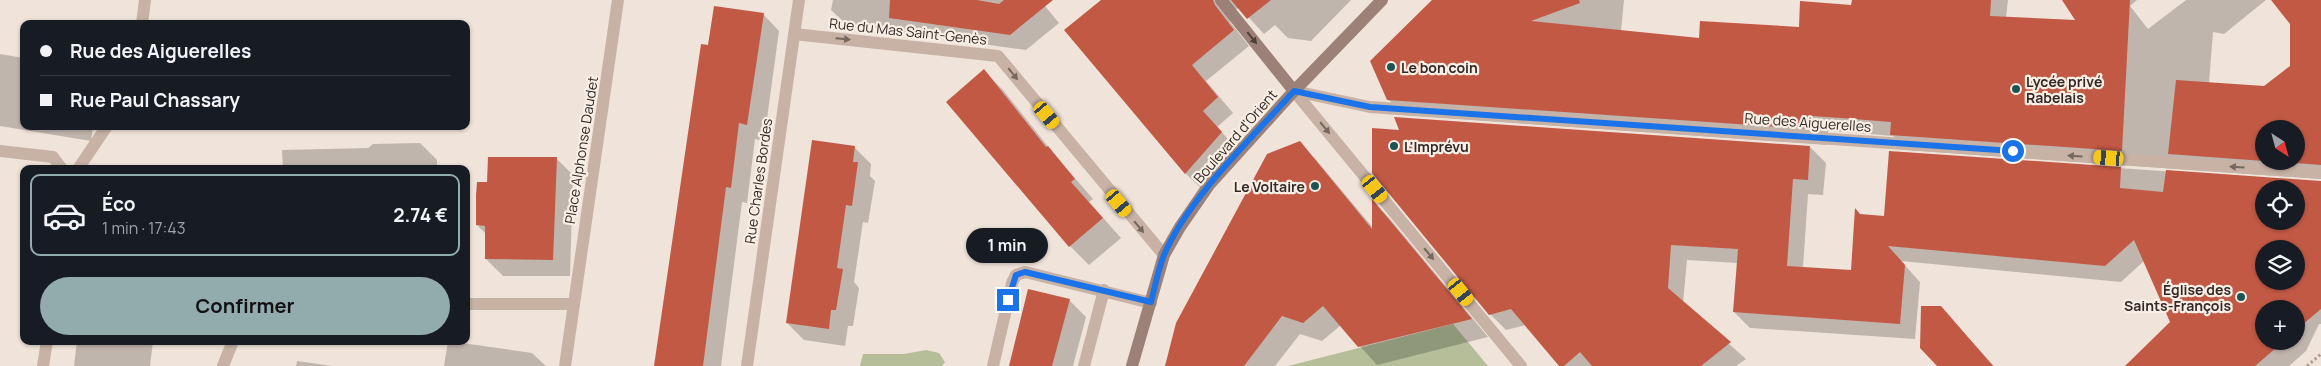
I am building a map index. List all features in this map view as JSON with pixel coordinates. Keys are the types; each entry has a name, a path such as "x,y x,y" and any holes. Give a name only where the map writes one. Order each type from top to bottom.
{"main road":[{"path":"1222,0 1294,91"},
{"name":"Boulevard d'Orient","path":"1132,366 1164,255 1180,227 1210,186 1294,91 1382,0"}],"street":[{"path":"142,20 144,0"},
{"name":"Place Alphonse Daudet","path":"565,366 618,0"},
{"name":"Rue Charles Bordes","path":"747,366 799,0"},
{"name":"Rue du Mas Saint-Genès","path":"794,34 998,56 1164,255"},
{"path":"1294,91 1522,366"},
{"name":"Rue des Aiguerelles","path":"1294,91 1370,107 2321,173"},
{"path":"81,165 104,130"},
{"path":"0,151 53,157 59,165"},
{"path":"993,366 1012,283 1016,275 1025,272 1151,302"},
{"path":"1084,366 1104,290"},
{"path":"470,304 573,304"},
{"path":"43,366 46,345"},
{"path":"223,366 231,345"}],"path":[{"path":"2308,366 2321,354"}],"green space":[{"path":"1453,324 1488,366 1288,366"},
{"path":"926,350 939,353 945,362 942,366 860,366 863,354 904,354"}],"building":[{"path":"890,0 977,0 999,4 1004,0 1053,0 1010,35 889,18"},
{"path":"1101,0 1213,0 1234,30 1192,65 1218,97 1203,111 1222,132 1185,174 1064,30"},
{"path":"1231,0 1271,0 1247,19"},
{"path":"1432,0 1579,0 1580,3 1531,21 1699,38 1700,21 1799,27 1800,1 1851,5 1852,0 1991,0 1990,16 2075,20 2062,0 2130,0 2122,151 1890,135 1891,122 1841,118 1812,116 1811,129 1387,100 1370,61"},
{"path":"2271,0 2321,0 2321,165 2305,164 2305,120 2255,120 2255,160 2168,154 2176,80 2264,86 2290,66 2290,24"},
{"path":"714,6 764,13 747,125 739,123 731,188 726,187 703,366 654,366 701,44 708,45"},
{"path":"984,69 1046,147 1048,146 1075,179 1071,182 1103,218 1069,247 946,102"},
{"path":"1394,117 1810,146 1808,180 1793,179 1787,266 1851,270 1855,208 1860,214 1884,216 1889,151 2121,167 2120,188 2163,192 2166,170 2321,181 2321,309 2305,322 2305,300 2255,300 2255,350 2274,350 2255,366 2125,366 2170,322 2134,240 2105,266 1888,246 1905,265 1900,324 1733,312 1738,249 1671,245 1668,288 1731,342 1701,366 1592,366 1580,352 1564,366 1559,366 1511,309 1489,315 1372,173 1372,128 1399,130"},
{"path":"812,140 855,146 853,162 858,162 852,206 846,205 837,268 843,269 836,310 831,310 829,329 786,323"},
{"path":"1300,141 1372,229 1372,199 1472,319 1358,347 1323,306 1303,323 1282,316 1244,366 1165,366 1176,323 1267,154"},
{"path":"488,157 557,157 553,260 485,259 485,226 476,225 476,195 477,182 487,182"},
{"path":"1028,289 1070,299 1052,366 1009,366"},
{"path":"1921,306 1941,306 1993,366 1937,366 1920,348"}],"place":[{"name":"Le bon coin","path":"1391,67"},
{"name":"Lycée privé Rabelais","path":"2016,89"},
{"name":"L'Imprévu","path":"1394,146"},
{"name":"Le Voltaire","path":"1315,186"},
{"name":"Église des Saints-François","path":"2241,297"}],"route":[{"path":"1008,300 1016,275 1025,272 1151,302 1164,255 1180,227 1210,186 1294,91 1370,107 2013,151"}]}
